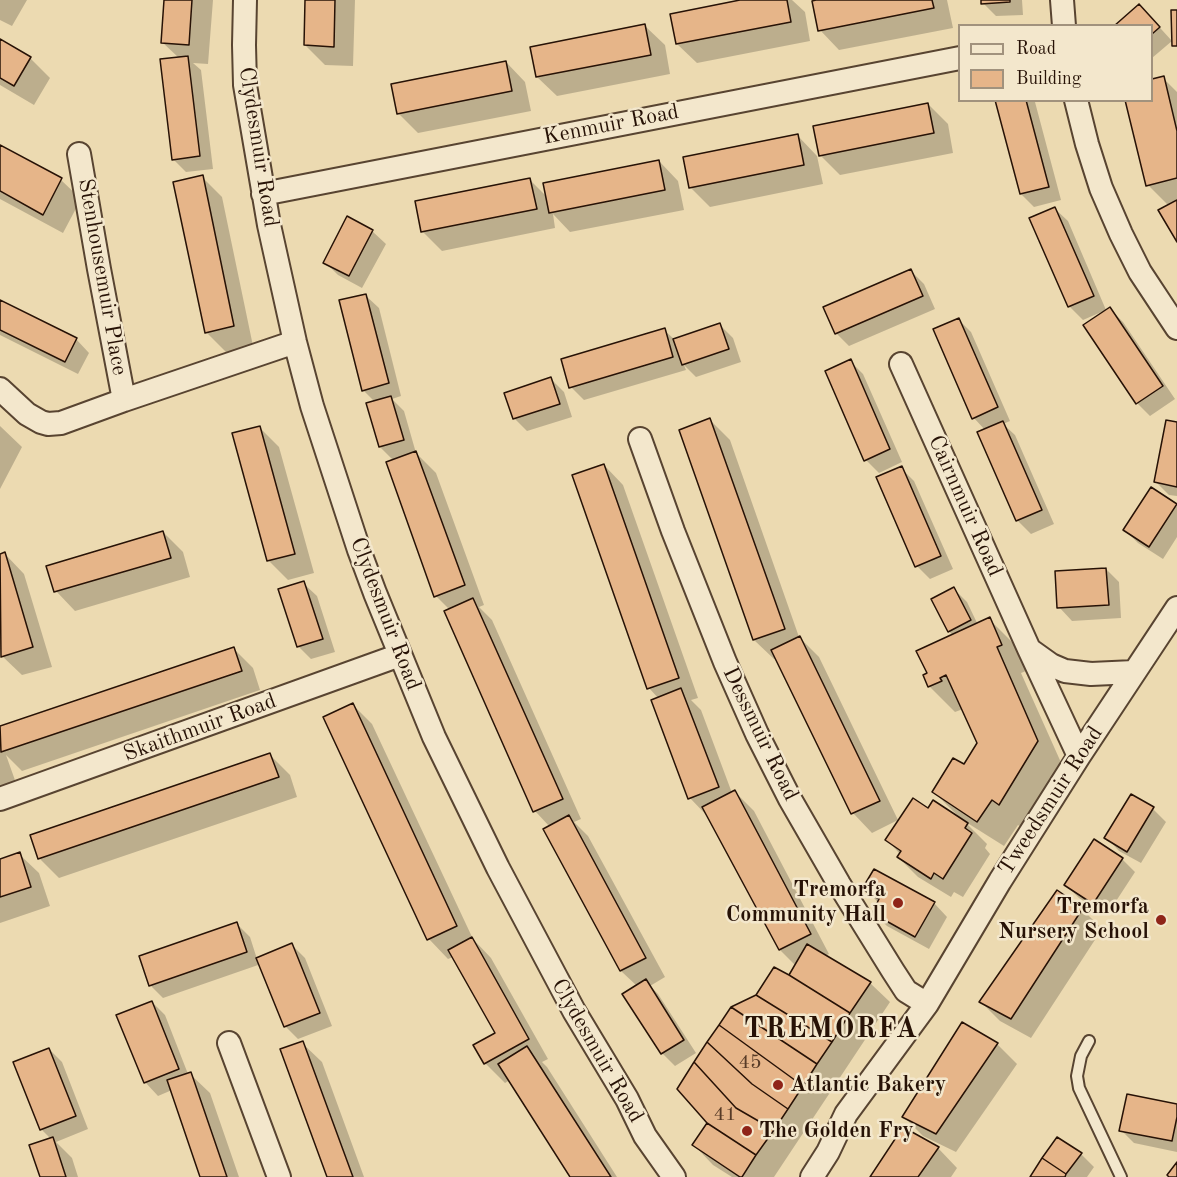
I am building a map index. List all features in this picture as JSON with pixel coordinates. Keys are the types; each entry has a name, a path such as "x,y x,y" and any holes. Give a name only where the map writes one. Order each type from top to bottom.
{"street":[{"name":"Clydesmuir Road","path":"245,0 245,85 269,225 312,406 359,550 434,737 459,790 574,1011 627,1098 645,1136 674,1177"},
{"path":"1062,0 1064,24"},
{"name":"Kenmuir Road","path":"263,194 958,57"},
{"path":"1076,102 1101,188 1121,234 1140,272 1177,328"},
{"name":"Stenhousemuir Place","path":"79,154 124,400"},
{"name":"Stenhousemuir Place","path":"0,389 27,414 41,422 61,423 295,342"},
{"name":"Cairnmuir Road","path":"901,364 1079,756"},
{"name":"Dessmuir Road","path":"640,439 673,531 725,662 757,734 801,818 893,971 906,991 927,1004"},
{"name":"Tweedsmuir Road","path":"812,1177 828,1152 846,1114 927,1004 1000,881 1177,608"},
{"path":"1029,649 1051,665 1065,671 1091,674 1134,672"},
{"name":"Skaithmuir Road","path":"0,799 400,655"},
{"path":"229,1043 279,1177"}],"lane":[{"path":"1089,1041 1081,1056 1077,1076 1079,1088 1122,1177"}],"building":[{"path":"164,0 192,0 189,45 161,43"},
{"path":"305,0 335,0 334,47 304,45"},
{"path":"740,0 787,0 791,22 676,44 670,14"},
{"path":"932,0 934,8 818,31 812,1"},
{"path":"981,0 1010,0 1010,2 981,4"},
{"path":"1139,4 1160,27 1153,33 1153,24 1116,24"},
{"path":"1171,10 1177,10 1177,46 1172,46"},
{"path":"645,24 651,55 536,77 530,47"},
{"path":"0,39 31,57 14,86 0,78"},
{"path":"188,56 200,156 172,160 160,59"},
{"path":"506,61 512,91 397,114 391,84"},
{"path":"1164,76 1177,131 1177,178 1146,186 1125,102 1153,102 1153,79"},
{"path":"996,102 1027,102 1049,187 1020,194"},
{"path":"928,103 934,133 819,156 813,126"},
{"path":"798,134 804,165 689,188 683,157"},
{"path":"0,145 62,178 43,215 0,191"},
{"path":"659,160 665,190 549,213 543,183"},
{"path":"203,175 234,326 205,333 173,182"},
{"path":"530,178 537,209 421,232 415,201"},
{"path":"1177,200 1177,242 1158,210"},
{"path":"1055,207 1094,296 1068,307 1029,218"},
{"path":"347,216 373,230 349,276 323,263"},
{"path":"911,269 923,296 835,334 823,307"},
{"path":"366,294 389,383 362,391 339,300"},
{"path":"0,300 77,338 65,362 0,330"},
{"path":"1110,307 1163,386 1136,404 1083,325"},
{"path":"959,318 998,407 972,419 933,329"},
{"path":"720,323 729,349 682,365 673,339"},
{"path":"665,328 673,357 569,388 561,359"},
{"path":"851,359 890,449 864,461 825,371"},
{"path":"551,377 560,404 513,419 504,393"},
{"path":"391,396 404,440 379,447 366,403"},
{"path":"710,418 785,629 753,640 679,430"},
{"path":"1166,420 1177,422 1177,487 1154,482"},
{"path":"1003,421 1042,510 1016,521 977,432"},
{"path":"260,426 295,554 267,561 232,433"},
{"path":"416,451 465,585 434,597 386,462"},
{"path":"604,464 679,678 647,689 572,475"},
{"path":"902,466 941,556 915,567 876,477"},
{"path":"1151,487 1177,504 1149,547 1123,530"},
{"path":"163,531 171,558 54,592 46,566"},
{"path":"5,552 33,647 1,657 0,554"},
{"path":"1106,568 1109,605 1057,608 1055,571"},
{"path":"304,581 323,639 297,647 278,589"},
{"path":"954,587 971,620 948,632 931,599"},
{"path":"473,598 563,799 533,812 444,611"},
{"path":"990,617 1002,645 997,647 1038,741 999,805 992,800 977,822 932,792 953,758 964,764 977,743 946,675 940,678 942,681 928,687 923,675 927,673 916,651"},
{"path":"800,636 880,801 851,814 771,650"},
{"path":"234,647 242,671 1,752 0,726"},
{"path":"681,688 719,787 688,799 651,700"},
{"path":"353,703 457,926 427,940 323,717"},
{"path":"270,753 279,777 38,859 30,835"},
{"path":"735,790 811,934 779,950 702,807"},
{"path":"1131,794 1154,807 1127,852 1104,838"},
{"path":"913,798 928,808 933,800 968,823 965,828 972,833 943,879 934,873 931,879 897,857 901,851 885,840"},
{"path":"569,815 646,958 620,971 543,829"},
{"path":"1094,839 1123,858 1093,904 1064,885"},
{"path":"20,852 31,887 0,897 0,859"},
{"path":"874,869 935,902 915,937 872,913 879,899 862,889"},
{"path":"1057,890 1083,908 1011,1019 979,1002"},
{"path":"237,922 247,952 149,986 139,956"},
{"path":"472,937 529,1039 484,1064 473,1045 495,1033 448,950"},
{"path":"292,943 320,1013 284,1027 256,958"},
{"path":"807,944 871,982 850,1013 789,975"},
{"path":"774,967 850,1013 832,1042 756,995"},
{"path":"646,979 684,1040 661,1054 622,994"},
{"path":"756,995 832,1042 817,1064 731,1007"},
{"path":"152,1001 179,1069 144,1083 116,1015"},
{"path":"731,1007 817,1064 803,1086 719,1025"},
{"path":"962,1022 998,1043 936,1134 902,1117"},
{"path":"719,1025 803,1086 788,1109 752,1084 707,1042"},
{"path":"303,1041 353,1177 327,1177 280,1049"},
{"path":"707,1042 752,1084 788,1109 774,1130 736,1108 694,1062"},
{"path":"527,1046 611,1177 570,1177 498,1064"},
{"path":"49,1048 76,1116 40,1130 13,1062"},
{"path":"694,1062 736,1108 774,1130 756,1155 707,1123 677,1089"},
{"path":"191,1072 227,1177 200,1177 167,1080"},
{"path":"1127,1094 1177,1104 1172,1141 1119,1131"},
{"path":"707,1123 756,1155 742,1177 692,1145"},
{"path":"903,1127 939,1147 918,1177 870,1177"},
{"path":"53,1137 66,1177 40,1177 29,1145"},
{"path":"1057,1137 1082,1153 1066,1174 1042,1158"},
{"path":"1042,1158 1066,1174 1065,1177 1030,1177"},
{"path":"1177,1162 1177,1177 1169,1177 1167,1175"}],"place":[{"name":"Tremorfa Community Hall","path":"898,903"},
{"name":"Tremorfa Nursery School","path":"1161,920"},
{"name":"Atlantic Bakery","path":"778,1085"},
{"name":"The Golden Fry","path":"747,1131"}],"district":[{"name":"TREMORFA","path":"831,1030"}]}
